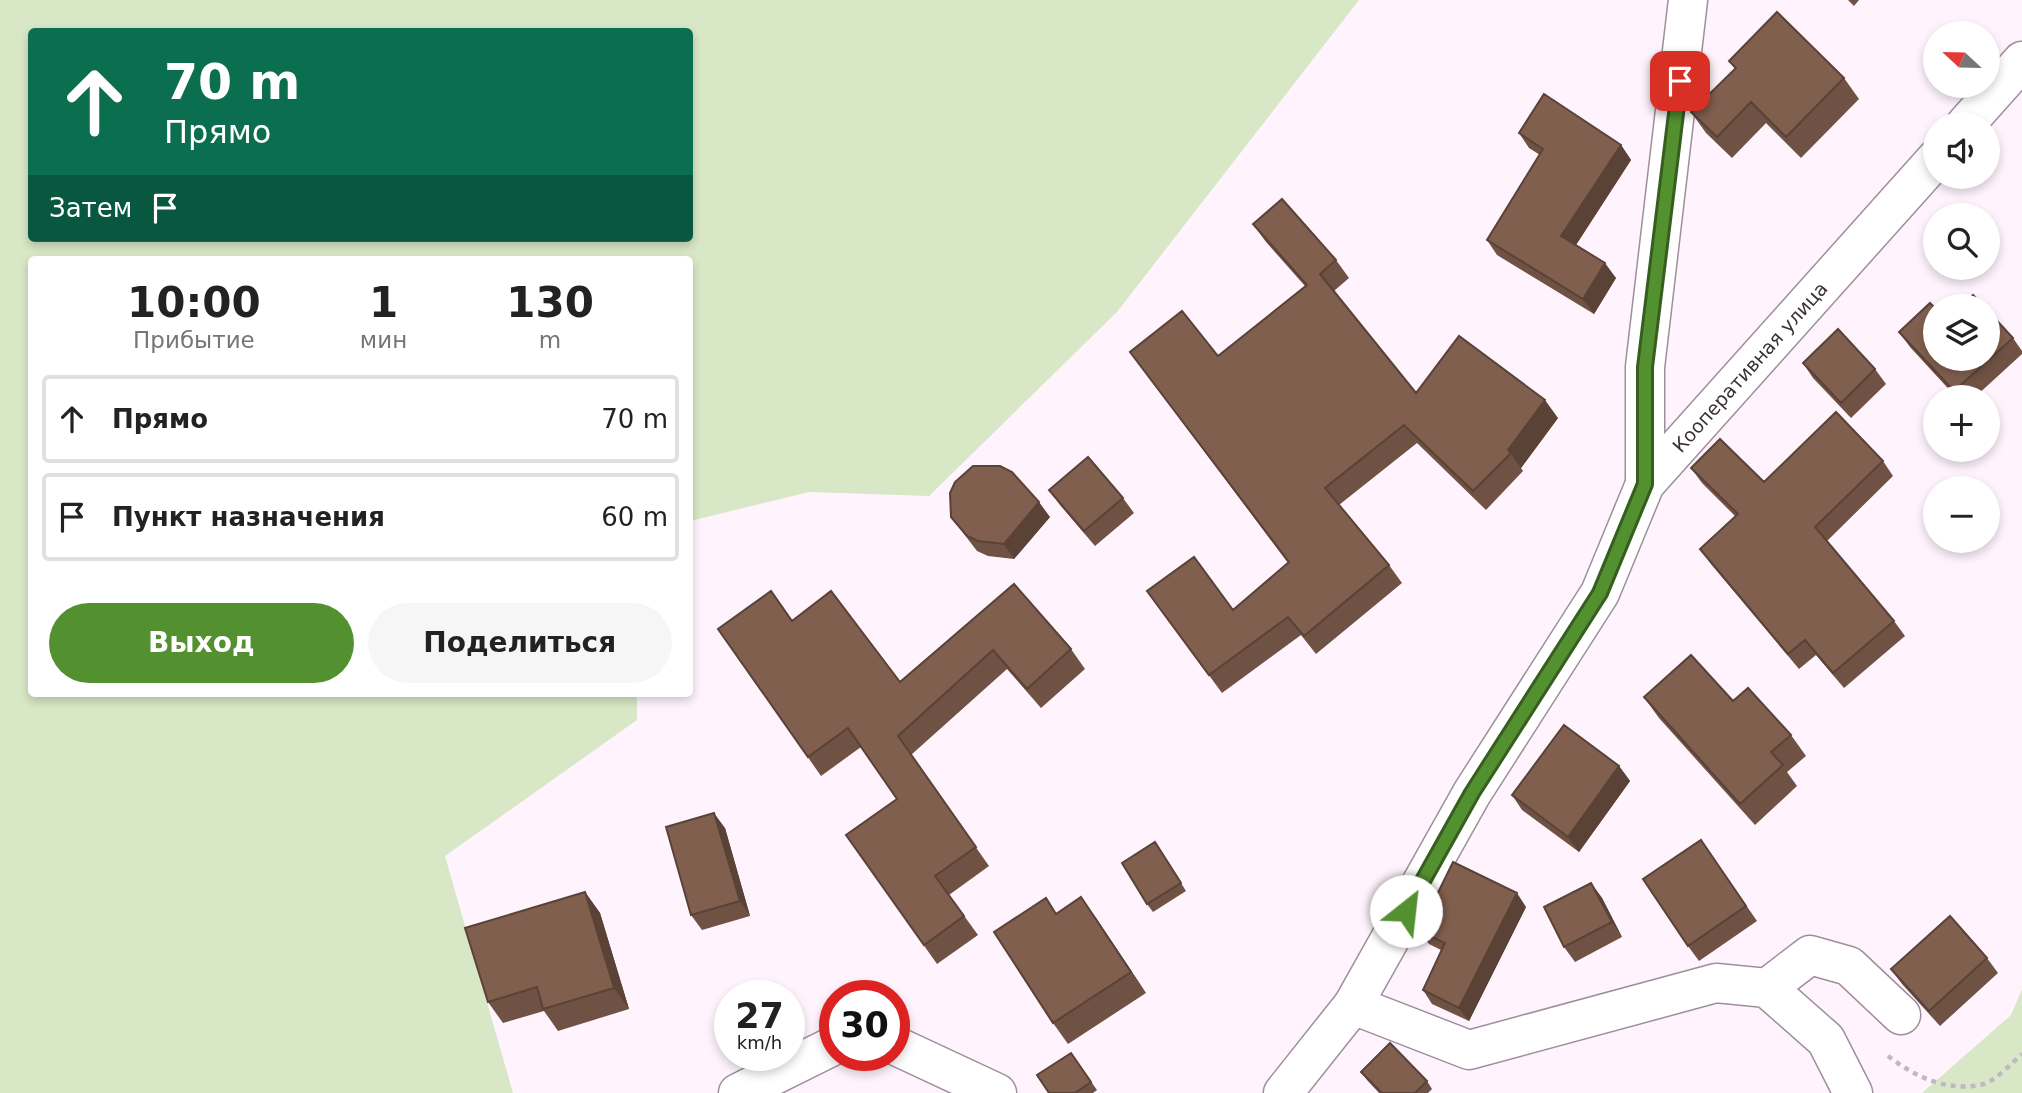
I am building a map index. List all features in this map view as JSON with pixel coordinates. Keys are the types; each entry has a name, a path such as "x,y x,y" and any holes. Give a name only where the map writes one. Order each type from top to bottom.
{"street":[{"path":"1645,484 1645,367 1688,0"},
{"path":"1977,112 2022,61"},
{"name":"Кооперативная улица","path":"1283,1093 1353,1005 1472,793 1600,593 1645,484 1923,174"},
{"path":"1767,988 1810,956 1849,966 1902,1015"},
{"path":"1353,1005 1469,1050 1716,983 1767,988 1826,1040 1853,1093"},
{"path":"910,1052 997,1093"},
{"path":"738,1093 819,1053"}],"green space":[{"path":"0,0 1359,0 1117,312 929,496 809,492 693,520 693,256 28,256 28,697 637,697 637,720 445,856 513,1093 0,1093"},
{"path":"2022,989 2022,1093 1922,1093 2011,1015"}],"building":[{"path":"1777,12 1844,78 1786,137 1751,102 1717,137 1691,112 1736,68 1729,61"},
{"path":"1544,94 1621,145 1561,236 1605,263 1583,299 1487,240 1543,149 1519,133"},
{"path":"1282,199 1336,260 1320,274 1416,393 1459,336 1545,400 1508,450 1511,453 1473,491 1404,425 1325,488 1389,565 1304,636 1288,617 1209,675 1147,591 1194,557 1233,610 1289,562 1130,352 1182,311 1218,356 1307,285 1253,224"},
{"path":"1923,310 1923,358 1899,332"},
{"path":"2000,324 2013,338 2000,350"},
{"path":"1838,329 1875,369 1841,403 1803,363"},
{"path":"1935,371 1976,371 1961,385 1948,385"},
{"path":"1836,412 1883,461 1815,527 1894,621 1833,673 1805,640 1788,654 1700,549 1738,514 1691,468 1720,439 1764,482"},
{"path":"1088,457 1123,498 1084,531 1049,490"},
{"path":"973,466 1000,466 1012,472 1039,502 1004,544 978,541 967,536 951,517 950,493 955,482"},
{"path":"1014,584 1071,649 1027,689 993,650 898,736 976,847 935,876 964,916 924,945 846,835 897,799 848,728 808,757 718,629 771,591 792,621 831,591 900,682"},
{"path":"1691,655 1733,701 1748,688 1791,735 1771,752 1783,765 1740,804 1644,697"},
{"path":"1564,725 1619,766 1568,837 1512,795"},
{"path":"714,813 740,901 691,915 666,827"},
{"path":"1701,840 1746,906 1688,946 1643,879"},
{"path":"1155,842 1181,883 1147,904 1122,863"},
{"path":"1453,862 1517,893 1459,1008 1423,990 1445,943 1419,931"},
{"path":"1591,883 1612,922 1564,947 1544,907"},
{"path":"585,892 614,988 543,1009 537,987 488,1002 465,928"},
{"path":"1081,897 1131,972 1053,1023 994,932 1046,898 1056,914"},
{"path":"1950,916 1987,958 1929,1011 1891,969"},
{"path":"1390,1043 1427,1081 1415,1093 1382,1093 1361,1072"},
{"path":"1071,1053 1091,1082 1075,1093 1049,1093 1037,1075"}],"route":[{"path":"1406,911 1472,793 1600,593 1645,484 1645,367 1680,81"}]}
